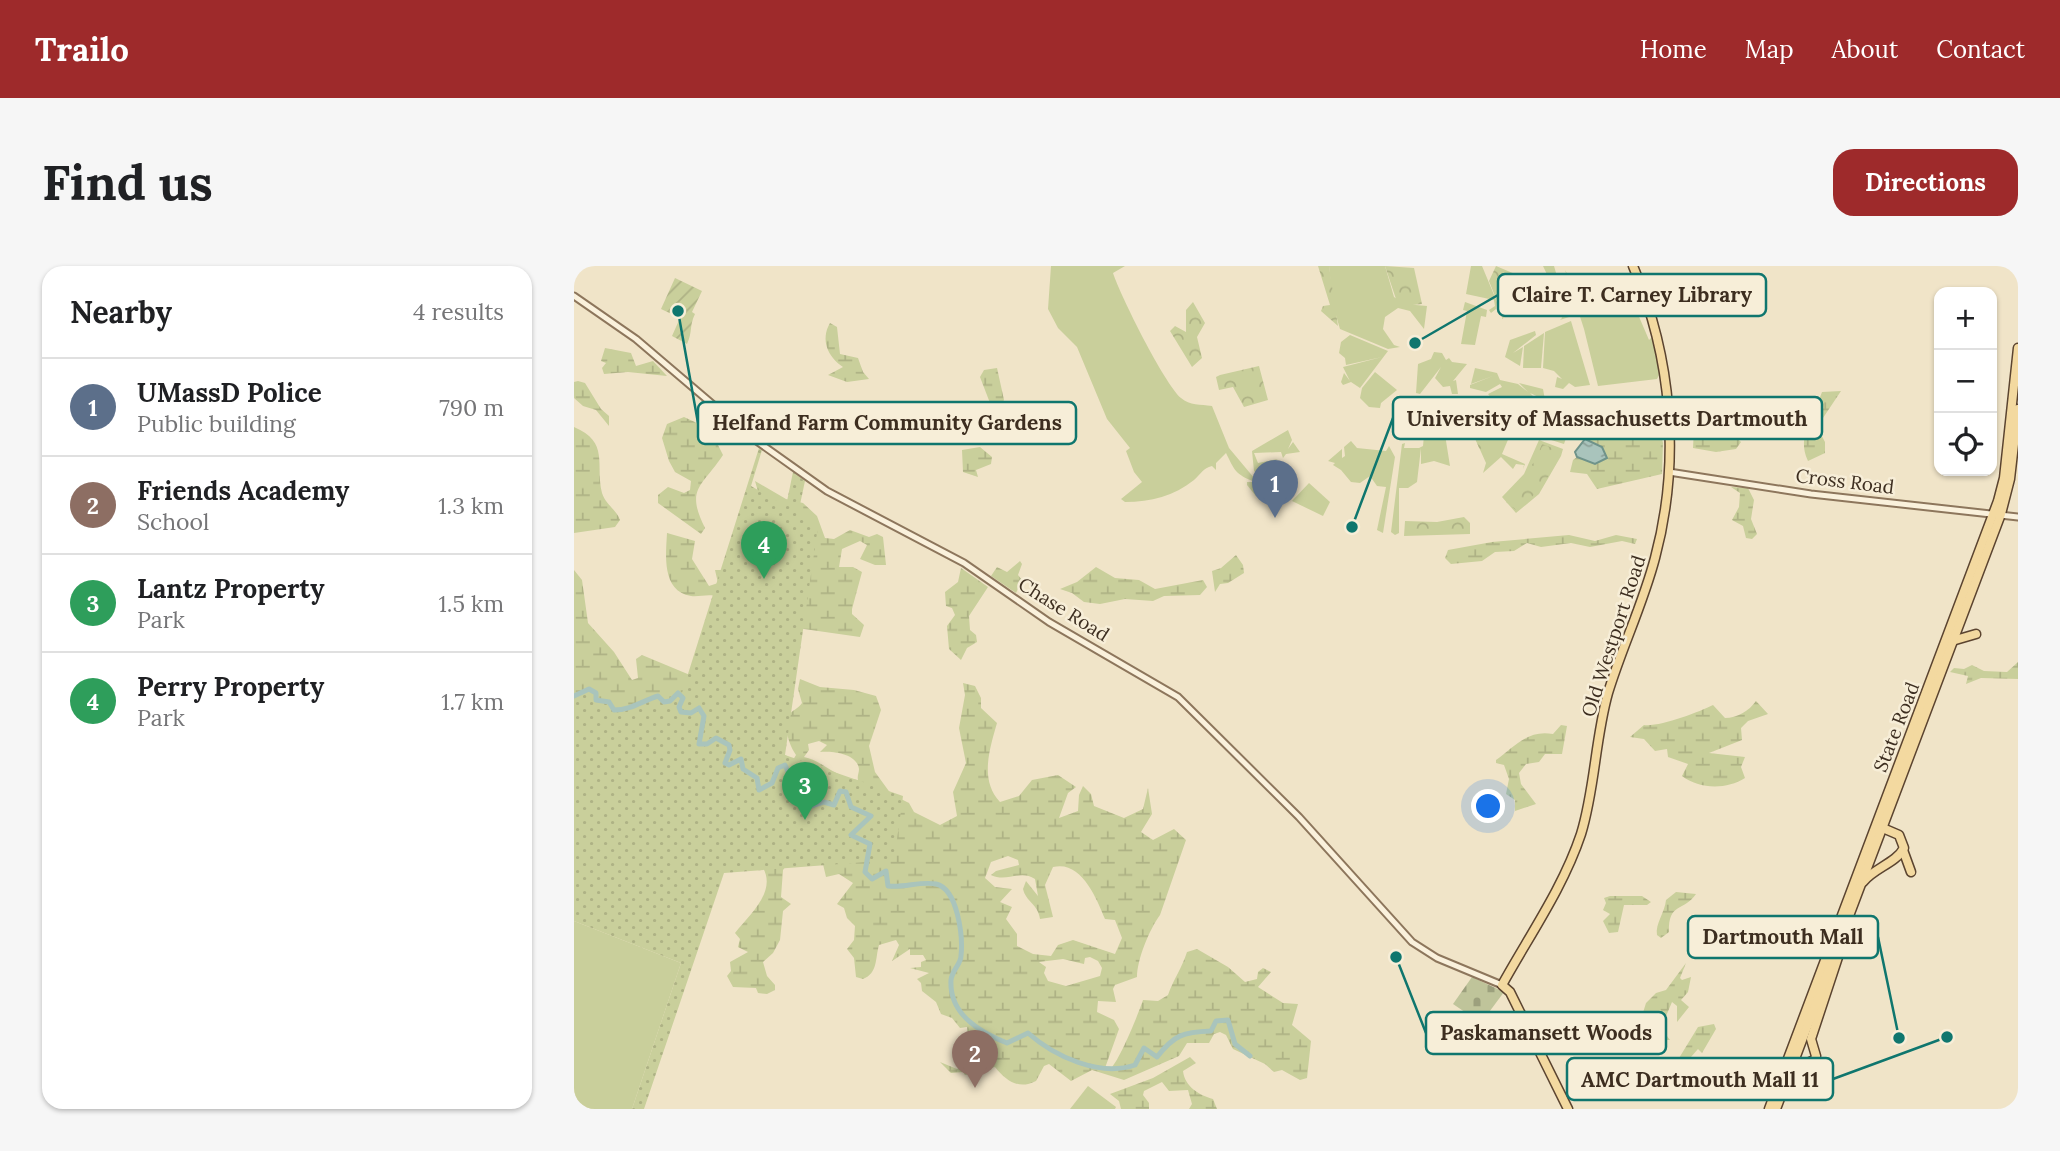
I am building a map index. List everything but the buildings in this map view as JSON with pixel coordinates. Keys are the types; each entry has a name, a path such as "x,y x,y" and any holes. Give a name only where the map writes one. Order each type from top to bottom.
{"main road":[{"name":"Old Westport Road","path":"1502,985 1560,882 1580,836 1608,695 1655,558 1669,472 1669,422 1664,372 1653,323 1633,266"},
{"name":"State Road","path":"1776,1109 1859,887 1878,826 1952,642 1997,514 2004,478 2018,348"},
{"name":"State Road","path":"1769,1109 2010,479 2018,409"},
{"path":"1952,642 1976,634"},
{"path":"1878,826 1901,836 1908,873 1893,859"},
{"path":"1859,887 1874,871 1903,850"},
{"path":"1790,1072 1815,1058 1811,1042 1832,979 1848,916"},
{"path":"1502,985 1510,992 1568,1109"},
{"path":"1805,1032 1823,1004"}],"street":[{"name":"Chase Road","path":"574,296 636,339 751,437 827,491 947,553 1049,622 1178,697 1295,813 1406,937 1437,958 1502,985"},
{"name":"Cross Road","path":"1669,472 1811,494 2018,517"}],"green space":[{"path":"1051,266 1125,266 1113,273 1154,358 1184,401 1212,406 1229,448 1260,485 1256,496 1247,485 1247,482 1255,482 1236,471 1226,453 1216,463 1216,470 1212,466 1206,468 1186,486 1170,494 1144,501 1125,502 1121,499 1142,482 1134,472 1126,451 1130,448 1107,419 1077,347 1058,328 1048,309"},
{"path":"1318,266 1329,266 1338,326 1321,311 1323,306 1330,305"},
{"path":"1329,266 1385,266 1394,297 1405,304 1427,306 1424,329 1410,311 1398,308 1385,317 1383,329 1394,345 1400,347 1388,349 1340,329 1333,305"},
{"path":"1385,266 1414,268 1422,304 1403,306 1397,302"},
{"path":"1471,266 1482,266 1497,302 1496,309 1491,313 1489,310 1495,306 1494,300 1466,294"},
{"path":"1496,266 1515,274 1530,309 1511,313 1502,319 1503,310 1500,309 1489,281"},
{"path":"1543,266 1554,266 1569,317 1560,320 1562,318 1555,293 1552,293 1552,285"},
{"path":"1565,270 1585,304 1592,304 1604,296 1642,301 1637,312 1649,340 1652,337 1660,373 1657,379 1598,386 1584,329"},
{"path":"675,278 702,291 692,312 695,314 687,344 672,336 680,318 661,309"},
{"path":"1193,302 1205,323 1197,337 1202,358 1192,367 1170,331 1175,326 1186,332 1186,310"},
{"path":"1465,302 1487,310 1486,317 1481,316 1475,345 1461,344 1467,311 1463,310"},
{"path":"1571,321 1590,385 1575,387 1569,383 1563,389 1555,387 1557,377 1562,379 1554,371 1543,368 1545,332"},
{"path":"830,323 837,327 840,354 858,358 869,379 847,382 828,375 843,367 827,348 826,336"},
{"path":"1535,331 1536,335 1513,353 1523,347 1520,366 1505,357 1510,340"},
{"path":"1544,333 1541,368 1523,368 1524,346"},
{"path":"1350,335 1388,351 1360,388 1351,382 1343,385 1341,382 1344,373 1350,381 1343,367 1382,357 1346,365 1345,358 1339,353 1341,342"},
{"path":"605,348 631,353 636,366 653,361 667,376 628,372 604,374 602,368 606,363 601,361"},
{"path":"1434,352 1442,353 1446,360 1449,358 1452,362 1467,364 1453,381 1456,380 1458,394 1452,394 1450,386 1443,387 1435,378 1441,367 1420,394 1416,393 1418,364 1431,359"},
{"path":"1259,366 1268,400 1244,407 1233,387 1219,390 1216,377"},
{"path":"997,368 1004,400 995,416 980,377 984,370"},
{"path":"1475,368 1497,373 1500,380 1518,384 1528,392 1519,383 1543,389 1545,400 1530,393 1535,398 1529,404 1498,406 1488,394 1502,387 1500,384 1486,392 1470,388 1470,385 1493,376 1471,384"},
{"path":"1375,372 1397,390 1381,403 1380,408 1369,407 1360,398 1362,388"},
{"path":"574,382 585,383 601,409 609,416 609,426 596,410 583,406 574,398"},
{"path":"1841,391 1817,427 1825,442 1825,453 1808,461 1805,434 1822,392"},
{"path":"1555,405 1561,433 1566,438 1564,444 1548,439 1552,433 1550,419 1524,421 1521,425 1515,423 1502,454 1525,464 1523,469 1524,465 1516,464 1513,469 1501,457 1483,473 1486,463 1464,414 1469,410 1483,412 1490,420 1471,427 1501,432 1504,435 1508,432 1503,418 1489,417 1486,409"},
{"path":"1479,416 1486,421 1490,420 1501,432 1500,447 1491,454 1479,448 1471,427"},
{"path":"684,417 710,429 723,455 696,496 699,515 705,528 701,534 658,503 658,495 668,487 684,493 690,490 691,481 675,472 662,438 667,424"},
{"path":"1610,418 1635,418 1660,430 1663,443 1662,474 1597,489 1587,474 1570,472 1573,460 1577,457 1595,464 1605,452 1600,445 1583,440 1580,426 1593,420 1611,427"},
{"path":"1432,421 1443,422 1450,466 1434,461 1421,464 1421,448 1417,482 1408,488 1399,488 1399,533 1395,535 1391,532 1402,444 1405,443 1404,448 1423,446 1425,425 1431,426 1427,428 1433,427"},
{"path":"1725,425 1736,427 1734,435 1741,442 1736,449 1716,452 1693,448 1694,428 1710,430"},
{"path":"574,427 585,433 597,447 602,493 620,520 615,527 574,533"},
{"path":"1288,430 1292,440 1288,449 1293,442 1300,452 1286,454 1283,458 1281,452 1254,453 1258,463 1278,459 1266,466 1280,466 1265,474 1266,477 1263,475 1263,480 1254,471 1252,451"},
{"path":"1539,440 1563,449 1561,456 1539,494 1516,513 1502,497 1524,474"},
{"path":"1351,441 1357,448 1386,451 1389,446 1395,457 1383,533 1377,530 1386,487 1377,486 1370,476 1360,483 1351,482 1333,465 1335,463 1328,461 1342,449 1342,458 1345,456 1344,447"},
{"path":"1542,444 1558,450 1553,468 1543,484 1517,511 1506,502 1536,459"},
{"path":"980,447 992,457 991,464 976,470 978,477 963,472 962,450"},
{"path":"759,448 762,450 751,486 786,506 793,472 805,481 798,514 818,526 785,755 903,796 894,861 869,861 872,843 854,834 873,818 853,807 846,790 840,789 833,805 820,800 812,804 809,770 793,773 783,763 777,766 772,782 760,788 759,777 743,767 742,758 728,763 731,750 728,741 715,736 701,743 706,720 701,708 687,712 680,709 685,701 682,693"},
{"path":"755,481 786,499 803,503 817,516 825,538 834,539 850,530 869,537 877,534 883,537 886,565 875,565 860,559 867,545 860,541 842,549 839,567 853,567 862,572 852,609 852,614 864,625 860,637 797,628"},
{"path":"1309,483 1330,502 1323,516 1292,501"},
{"path":"1731,487 1748,488 1754,500 1751,519 1757,534 1752,539 1746,538 1743,526 1732,520 1739,507 1740,493"},
{"path":"1464,517 1470,523 1470,534 1404,536 1405,521 1437,522"},
{"path":"667,533 695,541 692,559 709,586 718,583 715,570 727,570 719,597 691,596 674,587 667,571"},
{"path":"1569,535 1595,541 1616,535 1637,539 1635,544 1622,541 1590,547 1571,543 1541,547 1527,543 1514,551 1495,552 1482,561 1451,564 1445,558 1448,550 1492,542"},
{"path":"1236,555 1243,565 1244,573 1228,583 1220,584 1215,592 1212,571 1221,568"},
{"path":"1020,561 1022,564 1018,575 1022,580 1016,593 991,576 997,567 1007,572"},
{"path":"1096,567 1115,578 1139,580 1155,589 1203,580 1207,587 1200,595 1164,596 1153,601 1125,599 1100,604 1084,602 1072,593 1060,589 1077,582"},
{"path":"961,568 988,587 969,616 970,630 976,635 977,642 967,648 961,660 949,649 947,626 955,615 952,608 946,606 945,592 958,582"},
{"path":"574,570 582,580 588,623 614,652 632,680 638,678 636,659 642,655 690,675 722,714 793,760 796,755 789,741 787,720 802,703 798,689 800,679 820,687 854,690 876,696 881,710 869,746 875,772 891,794 909,803 914,812 940,825 957,816 953,792 966,763 959,728 965,695 963,683 975,686 981,698 981,708 997,723 989,753 988,774 990,784 1000,802 1019,796 1032,780 1058,775 1076,787 1068,793 1059,818 1078,811 1079,795 1083,786 1091,794 1094,806 1124,818 1143,809 1148,788 1152,814 1141,832 1153,840 1174,829 1186,840 1160,915 1144,945 1137,977 1115,985 1113,989 1116,1002 1098,1001 1097,1012 1114,1020 1119,1029 1105,1068 1109,1070 1118,1059 1143,1000 1158,1001 1168,995 1187,952 1197,949 1228,967 1245,982 1257,979 1258,972 1263,968 1271,972 1258,987 1283,1003 1298,1004 1292,1025 1311,1041 1307,1078 1300,1080 1282,1070 1274,1072 1265,1064 1233,1049 1226,1035 1220,1032 1214,1034 1209,1043 1187,1043 1179,1056 1124,1080 1092,1070 1071,1081 1049,1064 1044,1066 1036,1081 1024,1085 1008,1080 995,1067 965,1075 963,1072 951,1073 940,1062 957,1069 980,1054 987,1064 991,1059 980,1044 968,1035 967,1027 960,1028 952,1018 941,1014 936,1002 922,991 921,983 917,979 929,973 910,968 921,967 921,962 926,960 923,955 910,955 910,949 892,961 899,945 896,940 879,945 871,973 863,979 856,977 854,958 847,949 854,940 855,926 847,918 844,908 837,904 853,883 839,874 826,877 822,860 786,866 783,870 781,897 791,904 783,911 780,940 773,953 763,962 767,976 775,985 775,990 767,994 758,993 756,988 733,987 727,976 731,971 730,962 748,952 738,947 740,939 735,933 759,903 766,886 763,868 737,854 605,933 596,926 574,738","holes":["819,741 827,745 820,752 837,753 854,759 859,769 858,780 842,776 804,757 809,750 808,744","1008,856 1018,860 1019,865 991,875 1003,878 1024,875 1035,879 1038,896 1026,881 1023,889 1040,919 1053,917 1045,885 1053,867 1072,869 1092,891 1105,919 1115,920 1122,938 1115,954 1073,940 1058,945 1051,956 1033,954 1017,946 1017,934 1006,919 1012,907 1000,902 1012,889 995,887 985,878 991,862","1085,958 1098,961 1102,968 1100,976 1066,986 1048,981 1044,973 1046,967 1039,962 1063,959 1084,964"]},
{"path":"2018,662 2018,679 1981,678 1966,684 1968,676 1950,672 1954,668 1964,669 1972,665 1984,671 2007,672"},
{"path":"586,690 594,692 595,702 608,703 615,713 657,698 668,703 679,696 679,712 690,715 699,710 703,716 697,747 704,747 715,740 724,744 728,752 724,765 731,767 741,760 739,768 754,778 756,792 774,784 779,769 784,766 788,776 807,774 811,809 822,802 834,806 842,791 851,809 869,818 849,836 856,842 869,845 866,862 724,873 644,1109 632,1109 681,963 574,921 574,700 577,694"},
{"path":"1756,701 1768,714 1748,721 1741,728 1742,740 1709,753 1745,757 1741,767 1745,778 1730,785 1704,786 1689,780 1682,776 1688,764 1668,757 1667,749 1655,751 1644,739 1630,737 1644,725 1669,721 1713,705 1725,718 1734,717 1746,711"},
{"path":"1561,725 1567,726 1562,754 1545,754 1539,762 1526,764 1519,773 1521,784 1536,804 1515,811 1515,800 1506,794 1509,779 1504,765 1496,763 1496,760 1522,740 1536,734 1553,734"},
{"path":"1676,892 1696,894 1674,912 1669,922 1669,932 1661,938 1657,931 1666,900"},
{"path":"1642,896 1651,902 1647,905 1624,905 1618,932 1609,933 1603,921 1610,914 1603,910 1606,903 1604,898"},
{"path":"574,921 681,963 632,1109 574,1109"},
{"path":"1686,963 1680,978 1682,980 1691,977 1688,992 1681,1000 1689,1007 1677,1022 1677,1006 1672,1002 1661,1028 1670,1040 1651,1040 1640,1048 1632,1048 1646,1003 1656,993 1666,990"},
{"path":"1472,977 1504,992 1481,1023 1453,1004"},
{"path":"1714,1024 1716,1029 1702,1053 1698,1049 1684,1065 1680,1076 1662,1069 1668,1058 1668,1064 1676,1063 1698,1027"},
{"path":"1190,1057 1196,1063 1183,1071 1184,1077 1198,1093 1213,1099 1217,1109 1189,1109 1192,1104 1188,1090 1169,1091 1162,1082 1144,1091 1149,1109 1121,1109 1119,1101 1110,1094 1153,1078"},
{"path":"1088,1086 1116,1107 1115,1109 1070,1109"}],"water":[{"path":"1585,439 1602,447 1607,458 1595,464 1577,457 1575,452"}],"waterway":[{"path":"574,696 589,689 596,693 596,700 609,702 614,710 620,710 658,696 664,702 670,701 678,693 683,698 679,707 681,712 691,713 699,708 704,716 699,744 707,744 716,738 729,745 725,763 729,765 741,759 743,769 757,778 759,790 772,783 778,768 785,765 789,774 807,771 812,806 824,802 834,805 840,791 846,792 851,807 871,816 851,835 870,844 865,872 872,879 886,871 888,886 936,884 949,895 958,915 961,948 961,959 951,980 952,992 960,1012 986,1033 1007,1043 1028,1033 1064,1057 1093,1066 1121,1068 1135,1065 1144,1048 1157,1057 1174,1039 1193,1032 1211,1031 1216,1021 1228,1020 1235,1044 1250,1056"}],"place":[{"name":"Helfand Farm Community Gardens","path":"678,311"},
{"name":"Claire T. Carney Library","path":"1415,343"},
{"name":"UMassD Police","path":"1275,518"},
{"name":"University of Massachusetts Dartmouth","path":"1352,527"},
{"name":"Perry Property","path":"764,579"},
{"name":"Lantz Property","path":"805,820"},
{"name":"Paskamansett Woods","path":"1396,957"},
{"name":"AMC Dartmouth Mall 11","path":"1947,1037"},
{"name":"Dartmouth Mall","path":"1899,1038"},
{"name":"Friends Academy","path":"975,1088"}]}
